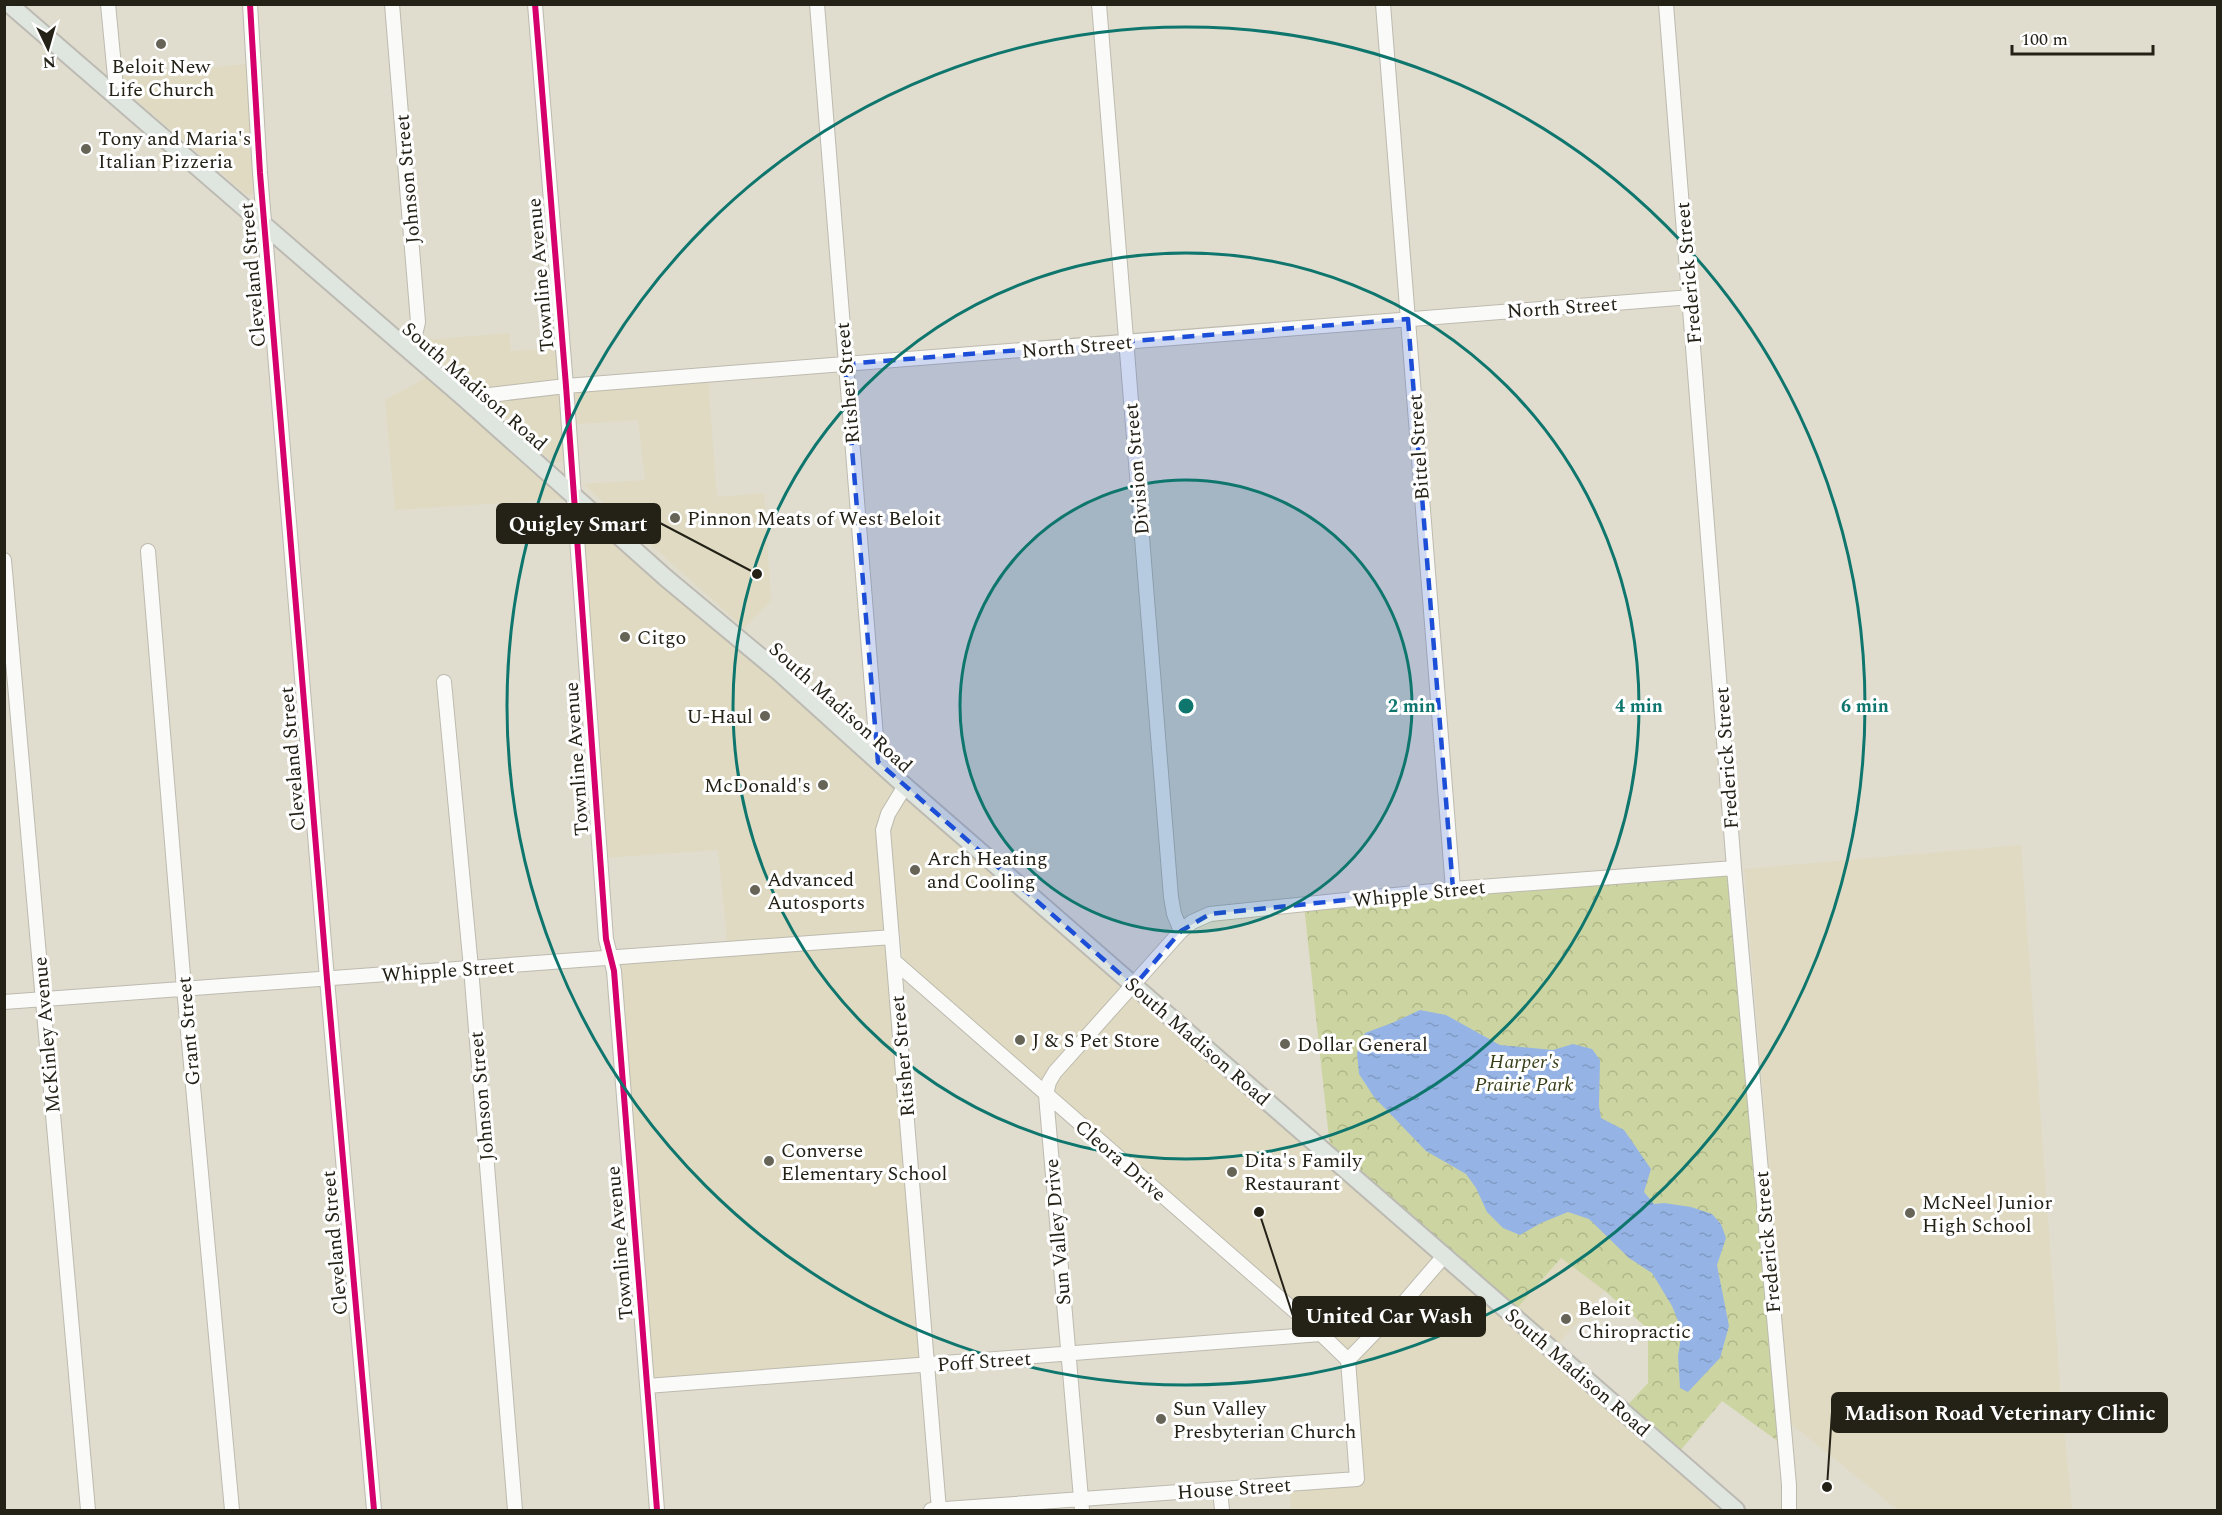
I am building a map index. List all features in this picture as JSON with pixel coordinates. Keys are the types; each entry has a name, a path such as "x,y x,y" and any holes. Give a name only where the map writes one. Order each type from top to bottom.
{"main road":[{"name":"South Madison Road","path":"9,4 464,398 640,555 780,673 905,786 1737,1510"}],"street":[{"path":"108,4 117,98"},
{"name":"Cleveland Street","path":"250,4 265,226 327,979 374,1510"},
{"name":"Johnson Street","path":"392,4 418,322 411,353"},
{"name":"Townline Avenue","path":"535,4 566,386 606,939 614,971 657,1510"},
{"name":"Ritsher Street","path":"817,4 878,762"},
{"name":"Division Street","path":"1099,4 1171,897 1174,914 1181,931"},
{"name":"Bittel Street","path":"1383,4 1453,889"},
{"name":"Frederick Street","path":"1666,4 1734,868 1789,1485 1789,1510"},
{"name":"North Street","path":"464,398 566,386 1690,297"},
{"name":"Grant Street","path":"148,551 184,988 231,1510"},
{"name":"McKinley Avenue","path":"4,560 88,1510"},
{"name":"Johnson Street","path":"444,682 471,968 515,1510"},
{"name":"Ritsher Street","path":"905,786 888,814 883,830 939,1510"},
{"name":"Whipple Street","path":"1134,986 1181,931 1192,922 1210,914 1453,889 1734,868"},
{"name":"Whipple Street","path":"4,1002 892,937"},
{"name":"Cleora Drive","path":"894,961 1348,1360"},
{"name":"Sun Valley Drive","path":"1082,1505 1046,1095 1049,1082 1055,1072 1134,986"},
{"path":"1348,1360 1406,1300 1444,1256"},
{"name":"Poff Street","path":"647,1386 1321,1334"},
{"name":"House Street","path":"931,1510 1082,1505 1220,1490 1357,1479 1348,1360"},
{"path":"1220,1490 1222,1510"}],"highlighted area":[{"path":"1408,319 1453,889 1210,914 1181,931 1134,986 878,762 845,364"}],"shaded area":[{"path":"247,64 255,191 251,195 247,195 127,92 122,76"},
{"path":"509,333 511,351 555,348 559,393 708,379 717,497 764,493 771,601 744,628 583,484 645,480 638,420 564,425 566,457 563,461 554,463 430,355 425,340"},
{"path":"429,376 566,499 395,510 385,400"},
{"path":"590,527 599,528 1096,961 1512,1314 1561,1258 1605,1291 1553,1350 1725,1510 1291,1510 1289,1490 1364,1483 1354,1370 1343,1346 903,960 900,930 727,941 718,850 604,858 584,568 585,532"},
{"name":"McNeel Junior High School","path":"2021,845 2061,1399 2072,1510 1898,1510 1791,1424 1744,869"},
{"name":"Converse Elementary School","path":"892,937 927,1365 647,1386 610,957"}],"green space":[{"name":"Harper's Prairie Park","path":"1734,868 1786,1447 1722,1401 1675,1457 1622,1411 1648,1383 1648,1329 1605,1291 1561,1258 1512,1314 1331,1157 1304,905"}],"water":[{"path":"1420,1010 1446,1015 1500,1045 1553,1050 1573,1044 1592,1049 1600,1060 1601,1118 1624,1130 1651,1169 1644,1192 1654,1204 1664,1203 1691,1207 1712,1214 1721,1224 1726,1238 1717,1265 1729,1326 1720,1358 1688,1392 1680,1388 1678,1356 1682,1330 1672,1306 1652,1273 1629,1258 1589,1219 1568,1212 1520,1235 1503,1228 1487,1212 1476,1188 1466,1174 1426,1151 1374,1097 1359,1074 1357,1053 1365,1033"}],"cycle path":[{"path":"250,4 260,173 374,1510"},
{"path":"535,4 566,386 606,939 614,971 657,1510"}],"place":[{"name":"Beloit New Life Church","path":"161,44"},
{"name":"Tony and Maria's Italian Pizzeria","path":"86,149"},
{"name":"Pinnon Meats of West Beloit","path":"675,518"},
{"name":"Quigley Smart","path":"757,574"},
{"name":"Citgo","path":"625,637"},
{"name":"U-Haul","path":"765,716"},
{"name":"McDonald's","path":"823,785"},
{"name":"Arch Heating and Cooling","path":"915,870"},
{"name":"Advanced Autosports","path":"755,890"},
{"name":"J & S Pet Store","path":"1020,1040"},
{"name":"Dollar General","path":"1285,1044"},
{"name":"Converse Elementary School","path":"769,1161"},
{"name":"Dita's Family Restaurant","path":"1232,1172"},
{"name":"United Car Wash","path":"1259,1212"},
{"name":"McNeel Junior High School","path":"1910,1213"},
{"name":"Beloit Chiropractic","path":"1566,1319"},
{"name":"Sun Valley Presbyterian Church","path":"1161,1419"},
{"name":"Madison Road Veterinary Clinic","path":"1827,1487"}]}
